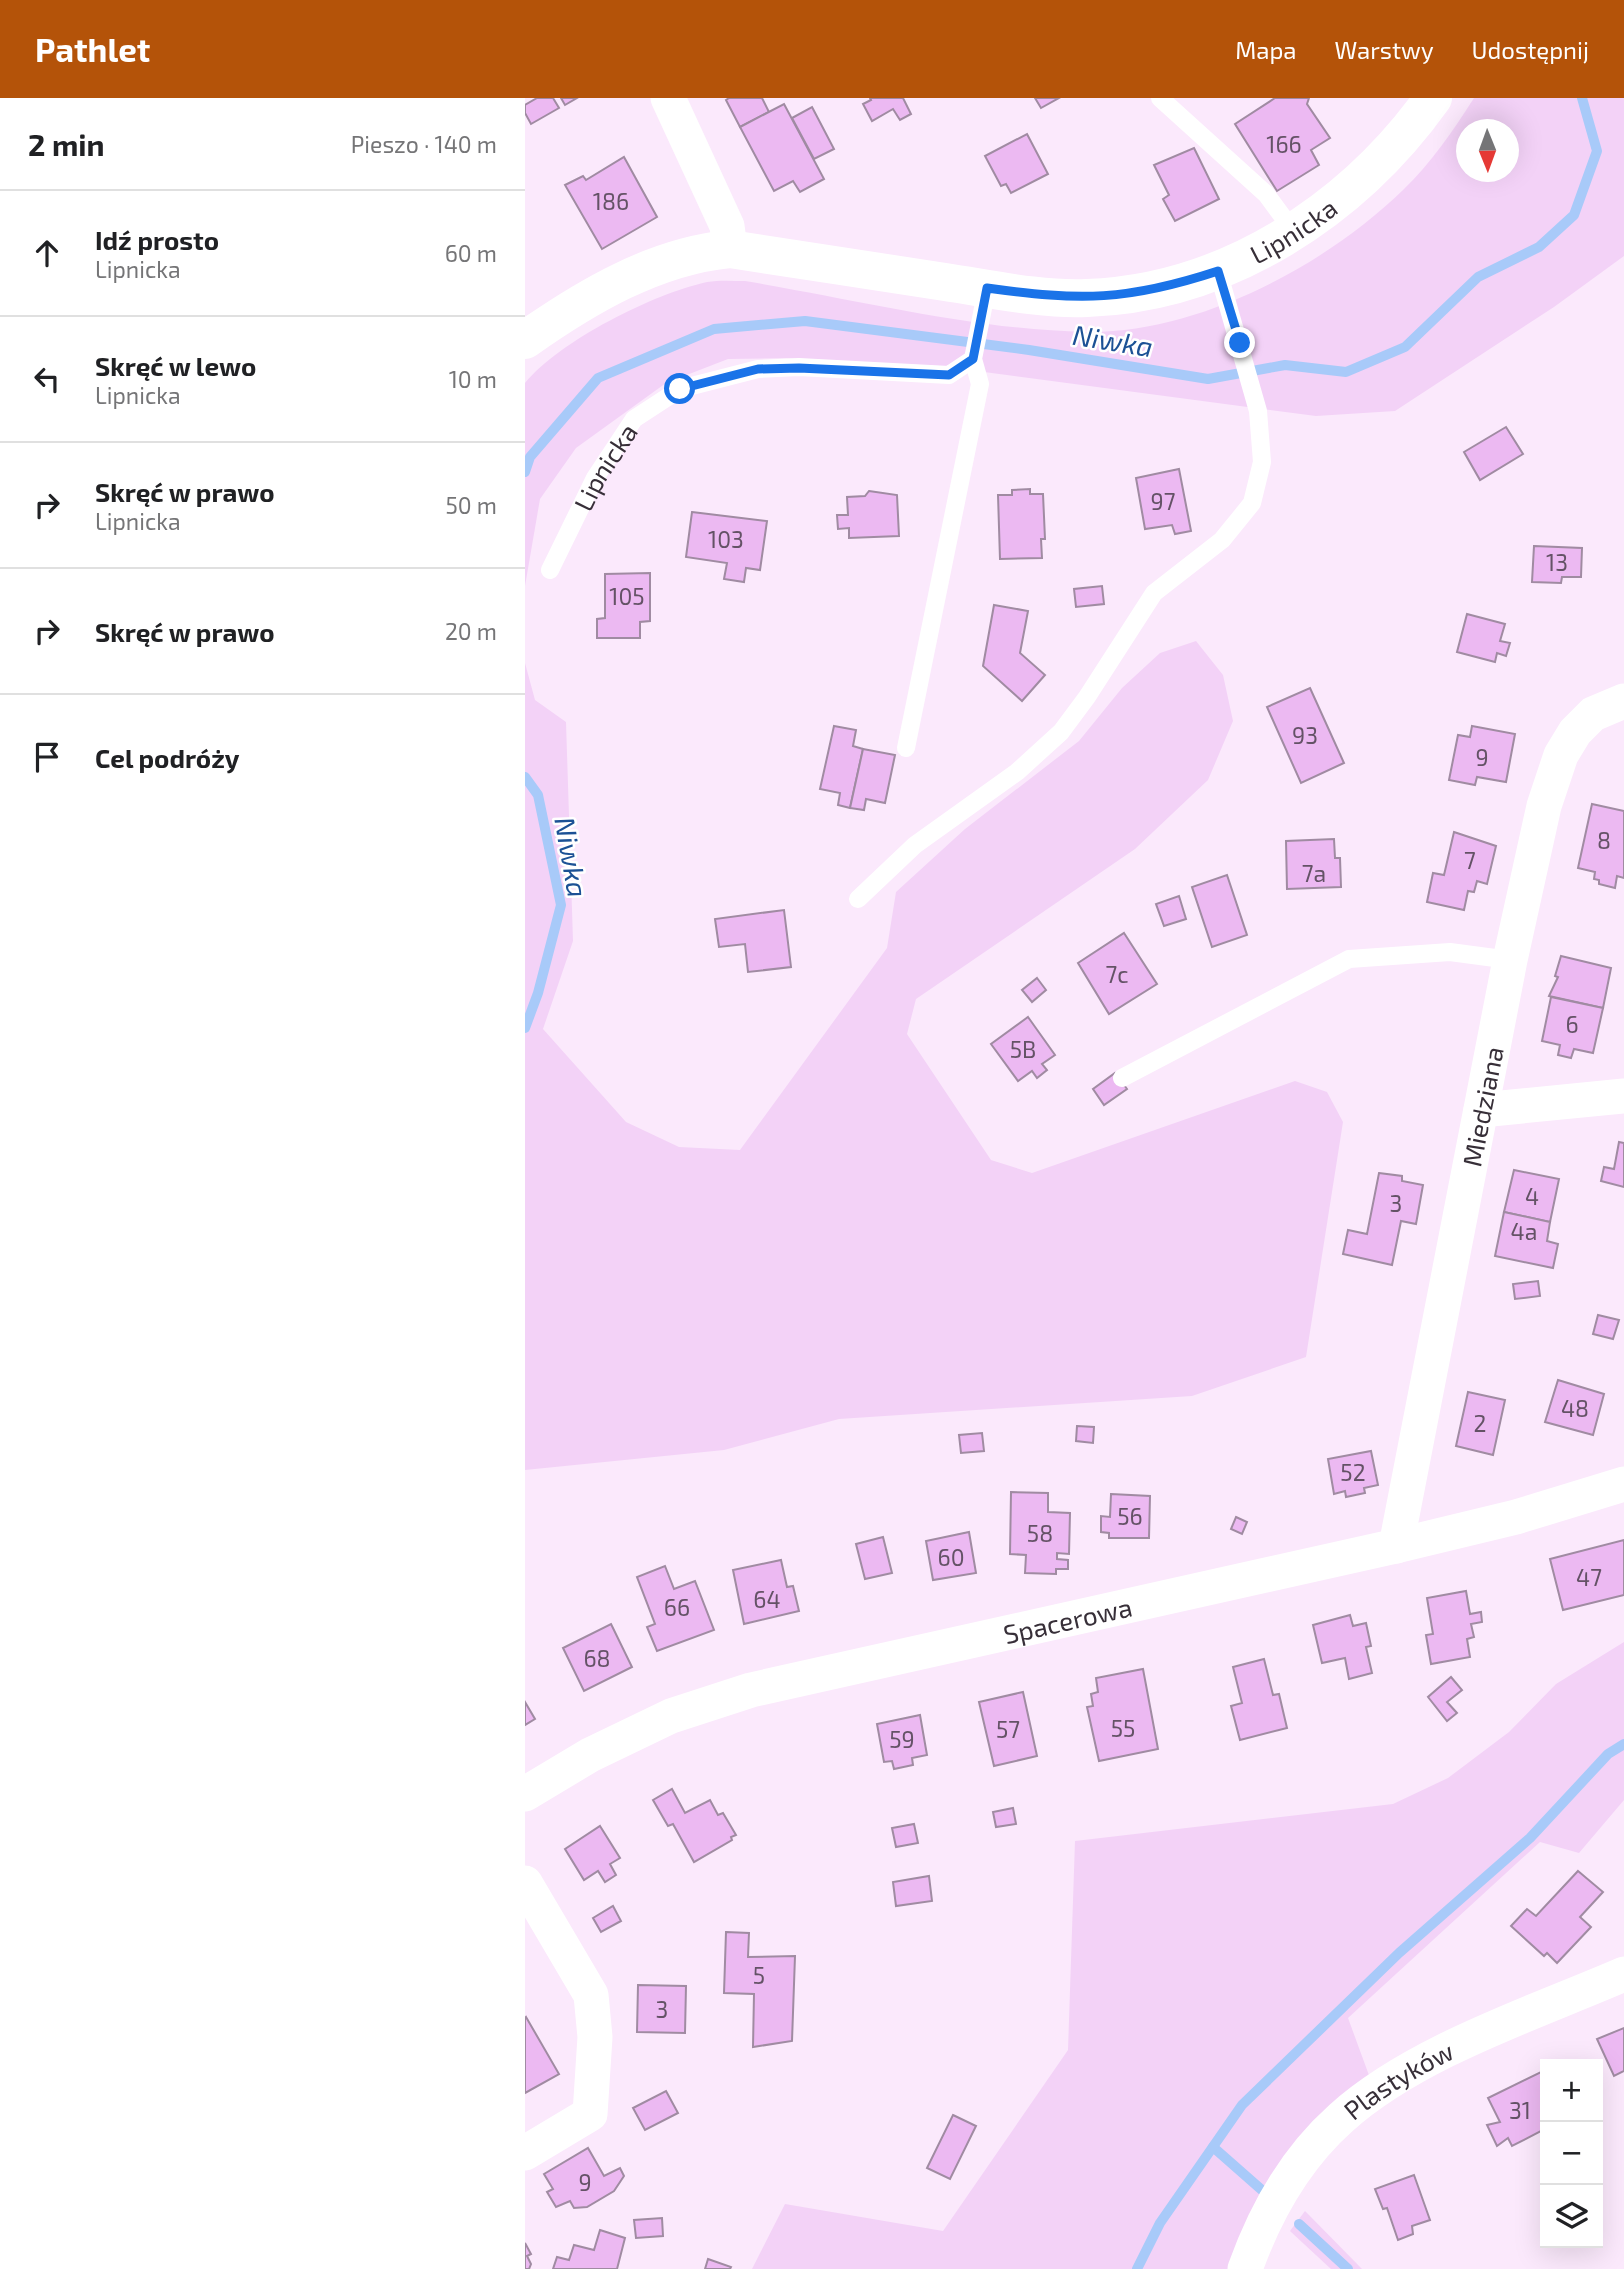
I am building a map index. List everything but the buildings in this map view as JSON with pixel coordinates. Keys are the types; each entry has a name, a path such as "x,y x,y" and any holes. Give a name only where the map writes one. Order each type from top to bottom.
{"street":[{"path":"669,98 727,226 730,249"},
{"name":"Lipnicka","path":"525,340 625,279 688,255 730,249 984,299 1114,297 1174,286 1218,271 1262,251 1294,232 1393,149 1433,98"},
{"name":"Miedziana","path":"1396,1546 1510,960 1544,806 1561,755 1575,732 1593,714 1624,701"},
{"path":"1481,1110 1624,1096"},
{"name":"Spacerowa","path":"525,1794 590,1755 671,1716 751,1690 1396,1546 1516,1517 1624,1484"},
{"path":"525,1883 591,1995 595,2037 590,2114 525,2153"},
{"name":"Plastyków","path":"1245,2269 1257,2235 1286,2183 1313,2147 1349,2111 1415,2067 1624,1973"}],"lane":[{"path":"1160,98 1266,194 1294,232"},
{"path":"858,899 915,845 1017,772 1061,732 1087,697 1154,593 1222,540 1252,503 1262,462 1258,411 1218,271"},
{"path":"907,748 980,384 973,359 984,299"},
{"name":"Lipnicka","path":"550,569 595,478 634,419 680,389 758,369 799,368 949,375 973,359"},
{"path":"1122,1078 1349,959 1450,952 1510,960"}],"shaded area":[{"path":"1474,98 1624,98 1624,256 1554,307 1395,411 1316,416 939,366 786,358 728,359 666,383 576,448 540,499 525,586 525,383 541,367 584,335 635,308 707,282 745,281 915,313 1044,330 1128,330 1171,321 1215,308 1257,290 1336,245 1372,218 1413,180 1456,124 1456,182 1519,182 1519,119 1460,119"},
{"path":"1196,641 1223,675 1233,721 1208,780 1135,849 916,999 907,1034 991,1160 1032,1173 1295,1081 1327,1092 1343,1122 1306,1357 1192,1396 839,1419 724,1450 525,1470 525,663 535,700 566,722 573,941 543,1029 626,1122 679,1147 740,1150 887,948 896,892 965,829 1079,741 1122,688 1160,653"},
{"path":"1624,1642 1624,1800 1579,1853 1540,1842 1348,2018 1370,2078 1229,2269 752,2269 785,2204 943,2231 1068,2050 1075,1841 1393,1804 1448,1778 1509,1732 1556,1684"},
{"path":"1305,2211 1362,2269 1331,2269 1290,2231"}],"waterway":[{"name":"Niwka","path":"525,472 530,457 598,378 714,329 805,321 1029,350 1208,379 1285,365 1346,372 1405,347 1478,277 1539,247 1574,215 1597,151 1582,98"},
{"name":"Niwka","path":"525,777 538,795 561,905 538,993 525,1028"},
{"path":"1137,2269 1160,2223 1242,2105 1399,1953 1530,1838 1608,1754 1624,1744"},
{"path":"1213,2147 1263,2191"},
{"path":"1299,2224 1348,2269"}],"route":[{"path":"680,389 758,369 799,368 949,375 973,359 987,288 1049,297 1114,297 1174,286 1218,271 1240,343"}]}
